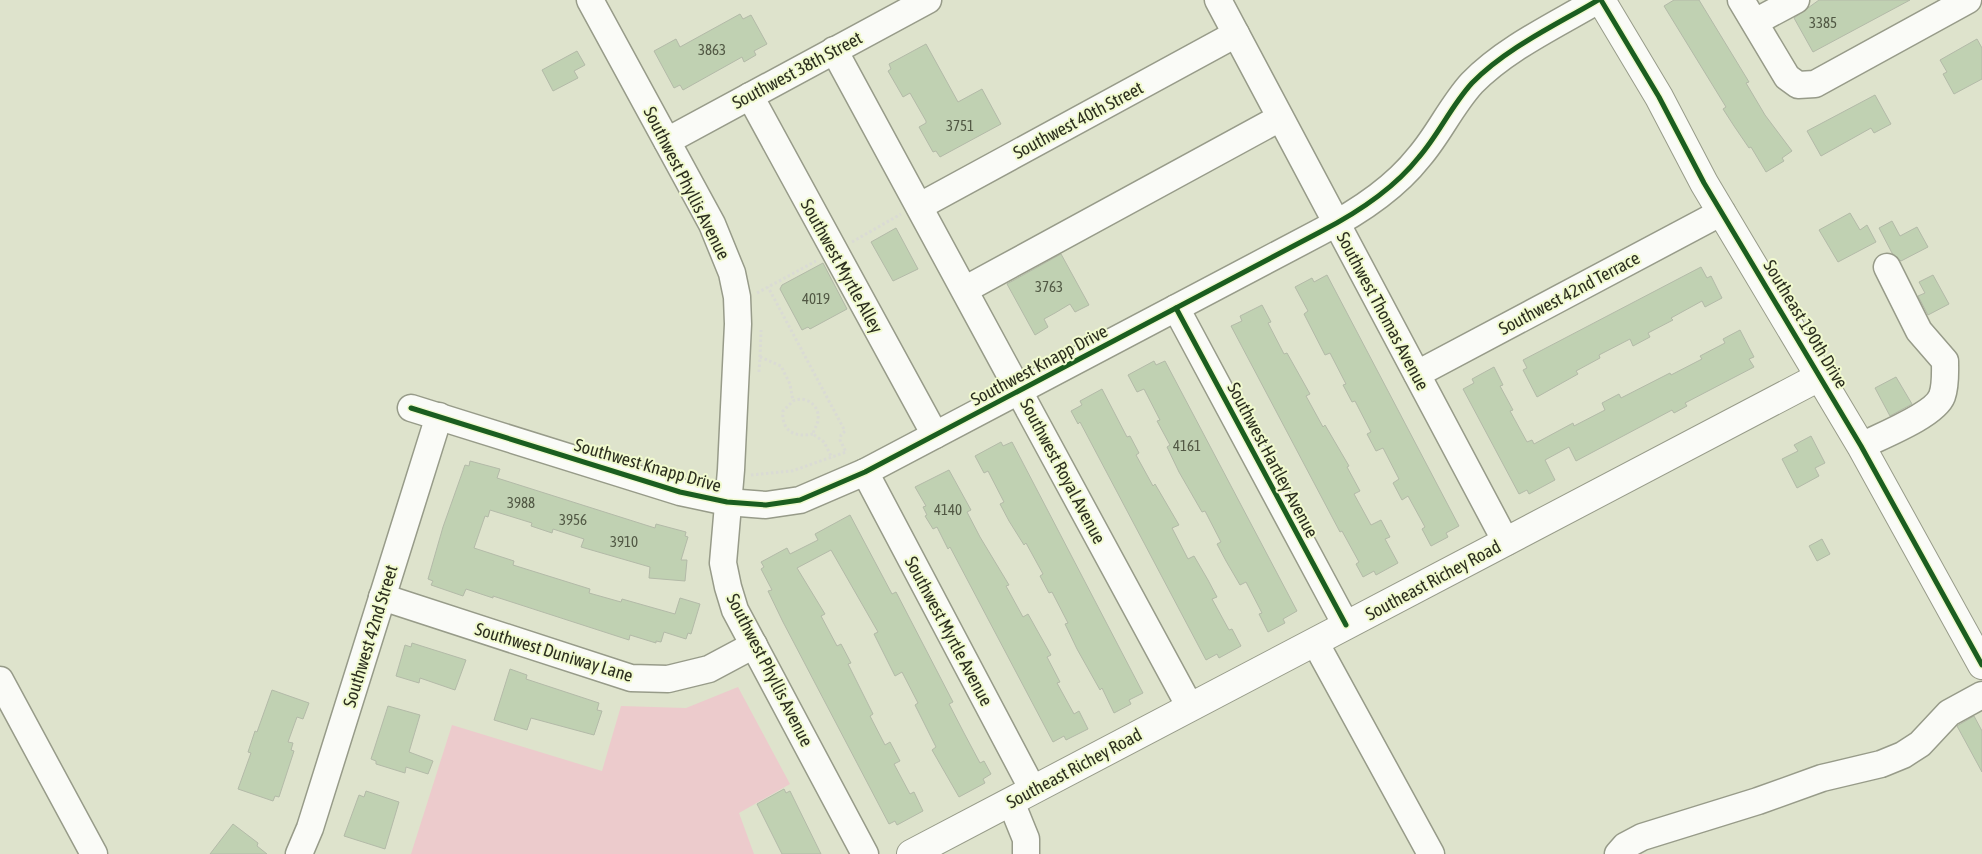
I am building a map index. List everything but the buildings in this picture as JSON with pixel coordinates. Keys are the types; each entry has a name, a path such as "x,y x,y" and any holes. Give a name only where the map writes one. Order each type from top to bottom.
{"main road":[{"name":"Southeast 190th Drive","path":"1599,0 1650,82 1722,212 1821,376 1982,665"},
{"name":"Southeast Richey Road","path":"911,854 1821,376"}],"street":[{"name":"Southwest Phyllis Avenue","path":"590,0 725,251 737,297 731,461 723,563 728,587 735,610 865,854"},
{"name":"Southwest 38th Street","path":"667,141 928,0"},
{"name":"Southwest Thomas Avenue","path":"1218,0 1506,542"},
{"name":"Southwest Knapp Drive","path":"411,408 680,492 727,502 766,505 800,500 864,472 1337,224 1366,206 1402,177 1419,158 1461,95 1485,71 1513,51 1599,0"},
{"path":"1742,0 1787,77 1798,85 1815,84 1968,0"},
{"path":"1755,22 1796,0"},
{"name":"Southwest 40th Street","path":"920,206 1236,34"},
{"name":"Southwest Royal Avenue","path":"834,50 966,290 1190,707"},
{"name":"Southwest Myrtle Alley","path":"750,96 935,435"},
{"path":"966,290 1280,118"},
{"name":"Southwest 42nd Terrace","path":"1417,374 1722,212"},
{"path":"1861,446 1932,409 1942,398 1945,386 1945,361 1919,331 1887,267"},
{"name":"Southwest Hartley Avenue","path":"1176,308 1346,625"},
{"name":"Southwest 42nd Street","path":"299,854 310,828 439,416"},
{"name":"Southwest Myrtle Avenue","path":"864,472 1022,796 1026,839 1031,853"},
{"name":"Southwest Duniway Lane","path":"382,597 631,678 668,679 709,669 754,645"},
{"path":"1315,642 1431,854"},
{"path":"0,680 94,854"},
{"path":"1618,854 1625,846 1642,837 1758,801 1822,778 1881,764 1904,755 1920,744 1949,712 1982,695"}],"path":[{"path":"751,472 752,475 792,471 846,452 840,440 841,434 845,431 768,287"},
{"path":"759,376 760,357 780,366 790,384 793,401"},
{"path":"813,434 818,421 817,409 808,400 793,401 783,411 782,417 788,431 795,435 813,434 824,442 834,463"}],"shaded area":[{"path":"738,687 790,784 739,813 754,854 411,854 452,725 602,771 621,706 686,708"}],"cycle path":[{"path":"411,408 680,492 727,502 766,505 800,500 865,472 1361,209 1409,169 1433,139 1458,101 1485,70 1532,38 1598,0"},
{"path":"1601,0 1659,97 1704,183 1861,446 1982,665"},
{"path":"1176,308 1346,625"}]}
